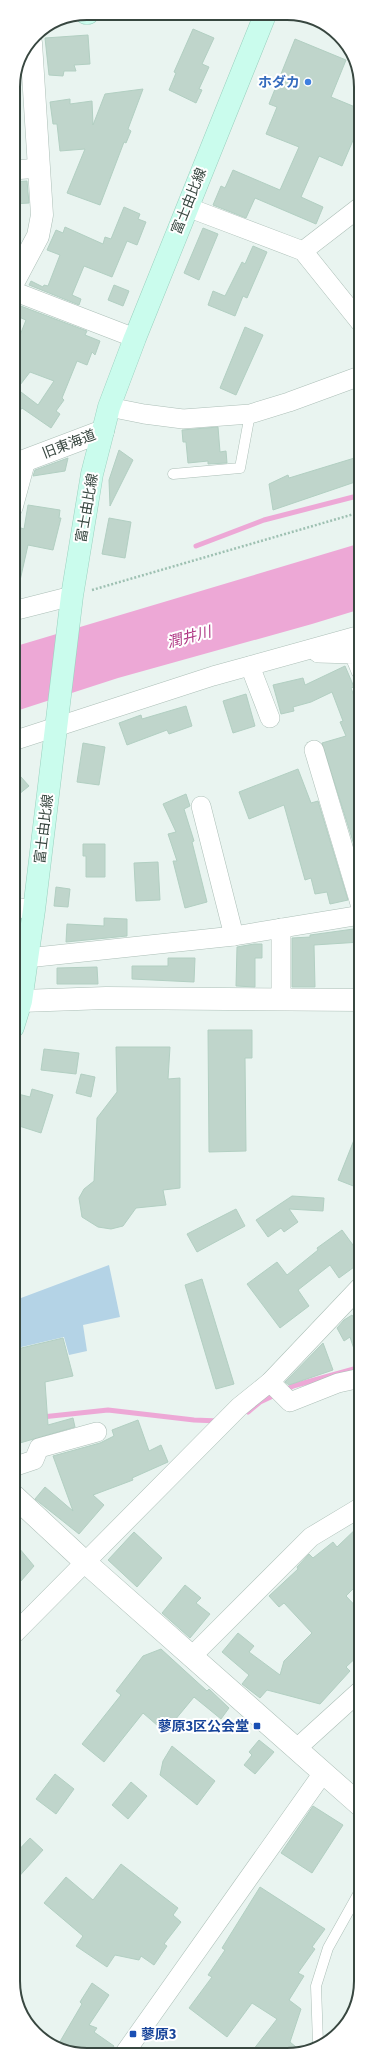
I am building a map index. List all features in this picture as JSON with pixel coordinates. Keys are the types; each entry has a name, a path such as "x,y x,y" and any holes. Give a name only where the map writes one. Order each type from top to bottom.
{"main road":[{"name":"富士由比線","path":"20,988 27,958 24,909 56,722 72,600 92,474 109,407 187,206 263,20"}],"street":[{"path":"20,271 38,236 42,215 31,50"},
{"path":"20,169 40,168"},
{"path":"187,206 303,251 354,315"},
{"path":"303,251 354,212"},
{"path":"20,283 135,338"},
{"path":"109,407 144,414 183,419 250,414 354,378"},
{"name":"旧東海道","path":"20,463 103,431"},
{"path":"20,610 72,600"},
{"path":"20,738 56,722 354,637"},
{"path":"312,649 317,653 354,654"},
{"path":"250,666 270,718"},
{"path":"314,750 354,884"},
{"path":"201,806 234,936"},
{"path":"27,958 234,936 354,916"},
{"path":"281,928 281,999"},
{"path":"20,1001 106,998 354,1000"},
{"path":"20,1628 239,1406 270,1382 354,1293"},
{"path":"270,1382 290,1402 338,1383 354,1380"},
{"path":"20,1465 34,1460 39,1448 98,1432"},
{"path":"20,1501 85,1562 191,1657 354,1800"},
{"path":"191,1657 311,1537 354,1511"},
{"path":"296,1749 354,1696"},
{"path":"128,2048 323,1773"}],"lane":[{"path":"173,474 240,468 250,414"},
{"path":"318,2040 316,1986 328,1948 354,1902"}],"path":[{"path":"72,600 354,514"}],"shaded area":[{"path":"109,1265 120,1317 83,1325 87,1351 69,1355 64,1337 20,1347 20,1298"}],"water":[{"name":"潤井川","path":"354,545 354,611 118,678 20,710 20,645"}],"building":[{"path":"193,29 214,38 202,64 209,67 199,89 202,90 196,103 169,90 176,73 174,72"},
{"path":"88,35 90,64 74,65 76,71 64,71 63,76 49,75 45,38"},
{"path":"295,39 346,60 331,97 354,107 354,138 342,166 319,156 301,197 323,207 316,224 255,198 246,218 213,205 221,186 225,188 233,170 280,190 299,147 266,134 277,107 269,104"},
{"path":"143,89 128,129 131,131 126,143 124,142 100,205 67,193 85,149 60,151 57,124 53,124 50,102 70,99 70,104 92,101 93,125 105,94"},
{"path":"27,181 29,203 20,204 20,182"},
{"path":"124,207 140,214 138,219 146,222 137,245 127,241 112,277 84,266 72,295 81,299 79,305 29,285 31,281 43,287 44,285 48,286 60,255 47,250 56,230 63,233 65,227 103,244 105,237 111,239"},
{"path":"203,228 218,234 199,280 184,273"},
{"path":"253,246 267,252 247,298 243,296 235,316 208,305 213,291 225,296 242,262 245,264"},
{"path":"114,285 129,291 123,306 108,300"},
{"path":"20,306 87,331 85,335 100,341 95,355 92,352 87,365 77,361 62,398 64,400 56,411 60,414 51,428 22,408 20,410 20,391 38,405 54,381 30,372 20,385 20,335 26,320 20,318"},
{"path":"245,327 263,335 236,395 220,388"},
{"path":"218,427 220,452 226,451 227,463 208,464 208,461 188,463 186,442 183,442 182,430"},
{"path":"119,450 133,460 110,506 109,480"},
{"path":"68,458 65,471 33,476 35,470"},
{"path":"354,458 354,482 273,510 269,484 288,475 289,478"},
{"path":"28,505 60,510 59,518 61,518 53,550 28,545 20,581 20,533 21,528 24,529"},
{"path":"109,518 131,522 125,558 102,554"},
{"path":"345,666 354,687 351,688 354,696 354,845 322,743 346,736 340,722 343,721 332,692 311,702 293,707 294,711 281,714 273,685 303,678 305,685"},
{"path":"246,694 255,726 233,733 223,701"},
{"path":"186,706 192,726 169,734 167,730 127,745 119,723 141,715 142,719"},
{"path":"83,743 105,747 99,785 77,782"},
{"path":"298,769 311,803 318,801 348,900 330,904 327,892 315,894 311,878 305,880 284,805 249,819 239,792"},
{"path":"20,776 29,786 20,793"},
{"path":"186,794 190,806 184,809 194,841 192,842 207,902 185,908 173,861 177,861 168,834 176,832 163,804"},
{"path":"83,844 105,844 105,877 86,877 86,856 83,856"},
{"path":"158,862 160,900 136,901 134,863"},
{"path":"56,887 70,889 68,907 54,906"},
{"path":"104,918 127,919 127,936 66,942 67,924 104,926"},
{"path":"354,929 354,942 314,945 315,987 292,987 292,938 310,937 310,935"},
{"path":"262,944 262,958 255,958 255,987 236,986 237,947"},
{"path":"168,958 195,958 194,982 132,979 132,966 168,966"},
{"path":"97,967 98,984 57,984 57,968"},
{"path":"208,1030 252,1030 252,1058 245,1058 246,1151 209,1152"},
{"path":"116,1047 170,1047 168,1079 180,1078 180,1188 163,1190 166,1205 136,1208 123,1226 111,1229 98,1227 82,1217 79,1198 84,1189 94,1181 97,1118 117,1092"},
{"path":"44,1049 79,1053 76,1074 41,1070"},
{"path":"81,1074 95,1077 91,1097 76,1093"},
{"path":"32,1089 53,1095 41,1133 20,1126 20,1094 30,1097"},
{"path":"354,1140 354,1186 338,1180"},
{"path":"292,1196 324,1198 323,1211 289,1209 298,1222 284,1232 281,1228 268,1237 256,1220"},
{"path":"236,1209 245,1226 197,1252 187,1234"},
{"path":"342,1230 354,1246 354,1267 339,1278 330,1265 298,1290 309,1306 280,1328 247,1284 277,1262 287,1275 318,1250 317,1248"},
{"path":"202,1279 234,1384 216,1389 185,1285"},
{"path":"352,1315 354,1318 354,1349 350,1337 344,1341 337,1328 344,1320"},
{"path":"63,1338 73,1376 45,1382 48,1425 73,1418 75,1427 20,1443 20,1348"},
{"path":"323,1343 333,1370 289,1385 285,1382"},
{"path":"138,1420 149,1451 161,1445 168,1462 132,1478 133,1480 93,1495 104,1505 79,1534 35,1499 45,1487 73,1511 53,1456 100,1443 114,1436 112,1430"},
{"path":"354,1531 354,1588 346,1596 354,1605 354,1660 346,1667 350,1671 320,1704 267,1690 260,1698 242,1684 249,1675 222,1652 238,1633 254,1646 249,1652 280,1675 284,1661 312,1633 284,1603 279,1607 269,1596 298,1569 297,1567 309,1554 313,1558 333,1542 337,1547"},
{"path":"134,1532 162,1558 137,1587 108,1560"},
{"path":"20,1549 34,1566 20,1582"},
{"path":"185,1585 201,1598 196,1603 210,1614 190,1638 162,1613"},
{"path":"161,1649 207,1691 209,1689 229,1708 221,1719 194,1697 165,1732 143,1713 104,1762 82,1744 121,1695 116,1691 143,1656"},
{"path":"259,1740 274,1752 255,1774 244,1765 252,1755 249,1752"},
{"path":"172,1746 215,1781 197,1805 160,1775 163,1761"},
{"path":"55,1774 74,1789 56,1814 36,1799"},
{"path":"131,1782 147,1796 128,1819 112,1805"},
{"path":"313,1806 343,1825 312,1873 281,1853"},
{"path":"30,1838 43,1850 20,1875 20,1849"},
{"path":"121,1864 178,1908 173,1915 181,1922 164,1944 167,1946 154,1965 141,1956 139,1960 115,1955 107,1967 76,1946 83,1936 44,1903 66,1877 93,1900"},
{"path":"260,1887 325,1929 312,1947 315,1949 298,1973 304,1976 289,2000 301,2009 290,2042 296,2047 255,2048 277,2019 252,2003 227,2037 189,2008 212,1977 208,1975 225,1950 222,1948"},
{"path":"92,1983 109,1995 89,2025 97,2028 94,2032 114,2046 113,2048 74,2047 60,2042 82,2004 80,2002"}],"waterway":[{"path":"196,546 264,520 354,497"},
{"path":"284,1391 293,1386 354,1369"},
{"path":"248,1412 260,1402 277,1394"},
{"path":"42,1417 108,1410 194,1420 219,1421"}],"place":[{"name":"ホダカ","path":"308,82"},
{"name":"蓼原3区公会堂","path":"257,1726"},
{"name":"蓼原3","path":"133,2034"}]}
